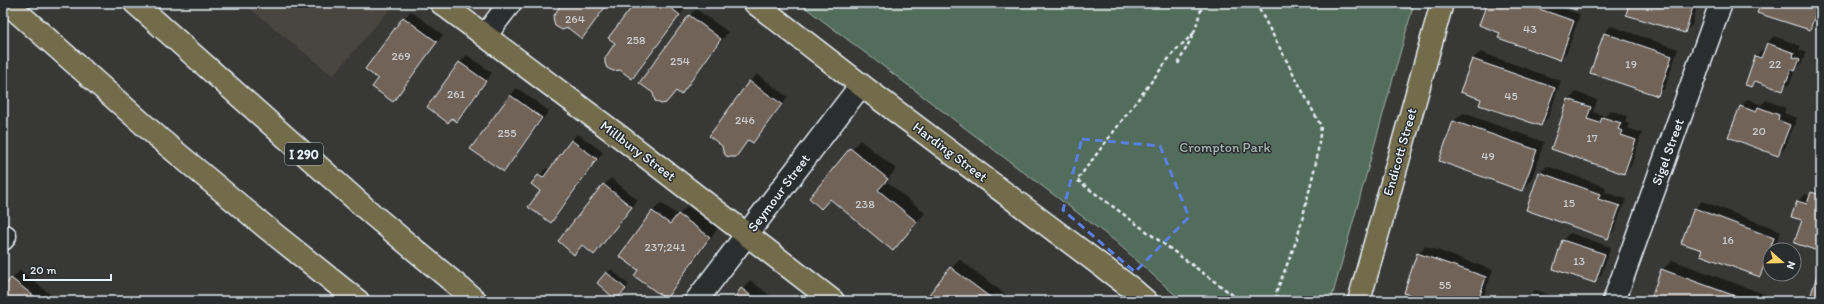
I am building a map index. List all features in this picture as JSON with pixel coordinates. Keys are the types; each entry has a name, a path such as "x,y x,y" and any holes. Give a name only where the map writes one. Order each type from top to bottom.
{"main road":[{"path":"7,3 36,27 160,139 268,229 358,301"},
{"name":"I 290","path":"134,3 367,209 476,301"},
{"name":"Harding Street","path":"755,3 861,85 1131,288 1146,301"},
{"name":"Endicott Street","path":"1359,301 1442,3"},
{"name":"Millbury Street","path":"443,4 832,301"}],"street":[{"path":"485,36 510,3"},
{"name":"Sigel Street","path":"1614,301 1721,3"},
{"name":"Seymour Street","path":"696,301 861,85"}],"path":[{"path":"1178,64 1194,33 1203,3"},
{"path":"1256,3 1322,126 1317,158 1306,208 1297,239 1276,293 1278,301"},
{"path":"1194,33 1173,53 1077,180 1241,301"}],"highlighted area":[{"path":"1082,139 1160,146 1189,217 1135,272 1063,210"}],"shaded area":[{"path":"243,3 395,3 333,76"},
{"path":"451,3 497,3 480,25"}],"green space":[{"name":"Crompton Park","path":"799,3 1414,3 1331,301 1182,301 1115,241"}],"building":[{"path":"562,3 608,3 582,39 568,28 562,30 555,26 553,17"},
{"path":"635,3 665,3 680,15 632,79 620,70 613,71 607,68 605,58 615,43 608,38"},
{"path":"1487,3 1522,3 1574,21 1560,60 1498,38 1500,33 1479,25"},
{"path":"1555,3 1579,3 1576,10"},
{"path":"1629,3 1694,4 1685,33 1626,15"},
{"path":"1761,3 1813,3 1812,5 1818,7 1810,30 1757,13"},
{"path":"689,15 721,39 681,95 676,91 666,103 661,104 655,101 653,93 639,83"},
{"path":"403,17 437,42 393,102 372,87 378,79 365,69"},
{"path":"1604,33 1672,56 1658,96 1590,73"},
{"path":"1767,43 1794,53 1793,57 1800,59 1795,71 1791,69 1783,91 1755,81 1752,87 1745,85 1755,56 1761,58"},
{"path":"1472,59 1555,88 1541,126 1479,105 1481,99 1460,92"},
{"path":"459,62 486,81 457,122 452,118 448,123 427,107"},
{"path":"749,81 782,104 753,143 748,140 736,157 726,156 722,146 709,136"},
{"path":"510,95 542,118 504,172 470,149"},
{"path":"1568,99 1591,107 1587,119 1600,123 1602,117 1621,123 1618,129 1623,131 1621,135 1636,140 1624,174 1551,149"},
{"path":"1740,106 1756,112 1758,107 1779,115 1778,120 1790,125 1778,156 1728,137"},
{"path":"1453,121 1537,150 1522,191 1439,161"},
{"path":"571,140 597,159 551,223 528,207 540,191 531,184 538,175 543,178"},
{"path":"850,148 888,179 878,190 917,222 893,251 830,199 821,209 809,198"},
{"path":"1539,172 1600,194 1598,199 1620,206 1608,239 1526,210"},
{"path":"603,184 632,207 594,255 582,245 574,255 558,241"},
{"path":"1811,192 1821,195 1821,252 1802,246 1802,242 1794,242 1802,220 1791,217 1797,201 1807,204"},
{"path":"1694,208 1774,238 1773,242 1762,242 1762,271 1760,277 1700,255 1702,250 1681,243"},
{"path":"652,211 670,224 678,214 710,237 666,299 634,276 638,270 619,256"},
{"path":"1562,240 1605,254 1595,283 1553,269"},
{"path":"1417,253 1486,277 1478,301 1427,301 1404,293"},
{"path":"1821,262 1821,301 1809,301"},
{"path":"950,267 995,301 924,301"},
{"path":"1661,269 1749,301 1650,301"},
{"path":"606,272 626,289 616,300 597,283"},
{"path":"11,278 40,301 3,301 3,288"},
{"path":"741,288 758,301 732,301"}]}
